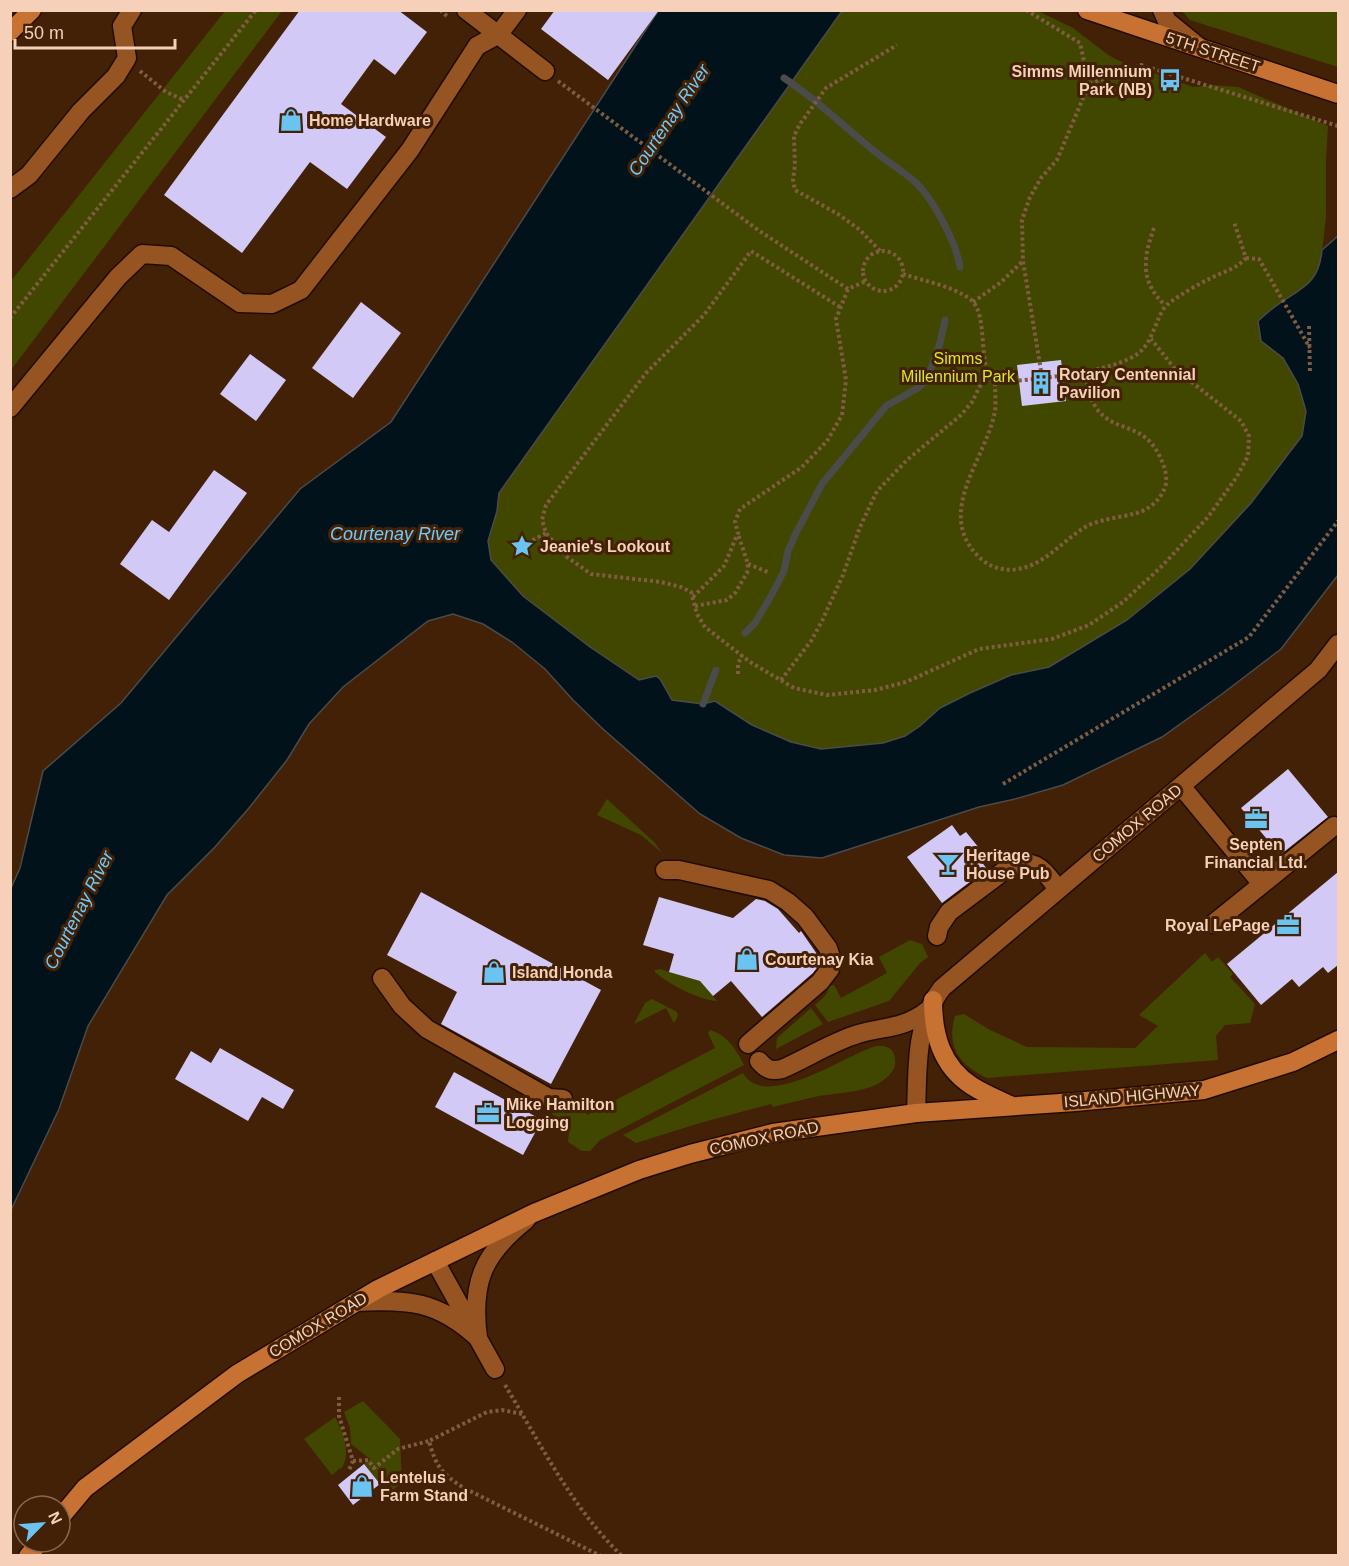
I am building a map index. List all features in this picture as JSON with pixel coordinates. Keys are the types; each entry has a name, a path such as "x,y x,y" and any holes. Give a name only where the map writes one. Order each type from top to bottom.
{"main road":[{"path":"10,32 32,10"},
{"name":"5TH STREET","path":"1088,11 1338,94"},
{"path":"930,1005 935,1034 942,1053 954,1069 971,1086 1011,1105"},
{"name":"ISLAND HIGHWAY","path":"916,1113 1204,1090 1293,1062 1338,1040"},
{"name":"COMOX ROAD","path":"72,1504 85,1488 237,1374 356,1302 543,1209 639,1170 773,1133 916,1113"}],"street":[{"path":"10,189 29,175 81,111 116,76 127,58 122,26 132,10"},
{"path":"466,10 545,71"},
{"path":"10,408 118,277 142,254 171,256 240,303 272,304 301,290 410,150 477,46 499,34 517,10"},
{"path":"1162,10 1167,21 1201,48"},
{"name":"COMOX ROAD","path":"916,1113 920,1035 930,1005 952,978 1318,670 1338,644"},
{"path":"1181,786 1262,884"},
{"path":"1213,924 1334,826"},
{"path":"937,936 939,927 949,912 1010,867 1020,863 1034,863 1042,869 1058,889"},
{"path":"665,870 679,870 769,890 805,916 828,948 832,960 830,969 820,982 748,1044"},
{"path":"382,978 402,1006 427,1029 549,1098 563,1099"},
{"path":"759,1061 765,1068 782,1070 857,1035 890,1029 917,1018 930,1005"},
{"path":"478,1338 476,1292 483,1270 494,1251 509,1234 543,1209"},
{"path":"435,1261 495,1369"},
{"path":"356,1302 412,1302 439,1310 459,1321 478,1338"}],"path":[{"path":"10,318 256,10"},
{"path":"1026,10 1080,43 1089,84 1058,160 1041,178 1030,197 1022,220 1023,261 1042,377"},
{"path":"880,251 860,230 838,214 795,190 793,180 794,136 826,88 897,45"},
{"path":"1089,84 1141,65 1338,126"},
{"path":"545,71 758,230 848,289"},
{"path":"149,79 166,92 184,100"},
{"path":"1234,222 1246,258"},
{"path":"1154,228 1148,243 1145,273 1150,287 1165,305"},
{"path":"840,307 751,251 704,315 646,373 546,505 542,520 546,533 567,557 591,574 660,582 691,592 705,627 763,671 794,688 827,695 875,690 906,682 979,650 1052,639 1089,625 1131,595 1208,517 1236,478 1248,456 1249,436 1241,421 1175,369 1150,339"},
{"path":"880,251 897,256 903,265 903,274 899,283 892,290 882,292 873,289 866,281 863,272 865,263 871,255 880,251"},
{"path":"985,368 990,380 995,383 1085,371 1112,366 1131,359 1142,351 1150,339 1165,305 1211,278 1239,267 1246,258"},
{"path":"1246,258 1259,259 1310,348"},
{"path":"974,302 1023,261"},
{"path":"781,680 811,641 822,621 877,491 907,460 961,415 972,402 980,386 985,368 984,342 974,302 948,289 903,274"},
{"path":"695,606 727,600 735,593 747,573 748,564 735,522 740,508 802,467 827,441 842,415 846,380 836,319 848,289 866,281"},
{"path":"1309,326 1310,375"},
{"path":"995,383 995,410 964,493 960,508 960,523 965,540 977,555 991,566 1014,570 1022,569 1045,557 1096,522 1146,510 1159,499 1166,484 1164,466 1154,444 1143,434 1115,423 1098,410 1090,395 1085,371"},
{"path":"1003,784 1249,638 1338,521"},
{"path":"522,546 546,533"},
{"path":"693,597 724,566 738,533"},
{"path":"748,564 770,573"},
{"path":"738,674 738,664 742,654"},
{"path":"495,1369 569,1492 607,1542 622,1556"},
{"path":"339,1397 339,1416 353,1461 350,1470"},
{"path":"353,1461 368,1460 374,1468 398,1449 429,1441 487,1412 502,1410 522,1414"},
{"path":"429,1441 432,1453 444,1475 464,1488 601,1556"}],"green space":[{"path":"225,11 282,11 11,370 11,281"},
{"name":"Simms Millennium Park","path":"842,11 1038,11 1073,28 1117,60 1193,87 1212,85 1238,87 1328,126 1326,218 1320,266 1310,284 1277,305 1258,321 1261,341 1283,358 1298,384 1306,411 1302,436 1251,503 1190,569 1127,620 1049,667 1011,675 940,708 905,736 883,743 821,749 791,742 752,725 715,701 703,704 672,700 660,679 651,677 640,680 590,647 523,596 491,560 488,541 497,511 499,494"},
{"path":"1182,11 1338,11 1338,67 1190,20"},
{"path":"607,799 654,842 662,853 641,835 597,815"},
{"path":"910,940 922,944 928,957 920,963 889,1001 828,1022 815,1005 826,995 830,986 834,985 841,998 887,973 879,957"},
{"path":"1205,953 1212,962 1218,957 1233,974 1230,977 1255,1004 1250,1023 1225,1025 1216,1036 1218,1060 987,1078 969,1067 957,1053 952,1037 953,1027 955,1016 964,1014 990,1030 1027,1047 1135,1048 1158,1026 1139,1015"},
{"path":"660,969 700,981 717,1001 693,995 676,986 655,972"},
{"path":"652,999 677,1012 678,1016 674,1023 666,1008 634,1024 645,1003"},
{"path":"811,1008 823,1024 776,1049 777,1038"},
{"path":"710,1030 731,1044 744,1065 600,1140 590,1151 582,1151 568,1142 569,1132 566,1122 552,1114 556,1108 578,1101 587,1115 715,1048 708,1033"},
{"path":"876,1046 891,1050 895,1057 895,1064 887,1078 869,1087 773,1107 771,1104 636,1143 623,1135 743,1073 754,1083 769,1086 787,1084 806,1078"},
{"path":"363,1401 400,1439 402,1483 386,1495 364,1464 370,1459 351,1444 350,1428 344,1412"},
{"path":"335,1417 343,1436 346,1457 341,1469 332,1475 304,1439"}],"water":[{"name":"Courtenay River","path":"658,11 842,11 499,493 497,511 488,541 491,560 523,596 590,647 639,680 656,676 672,700 703,704 715,701 752,725 791,742 821,749 883,743 905,736 940,708 1011,675 1049,667 1127,620 1190,569 1251,503 1302,436 1306,411 1298,384 1283,358 1261,341 1258,321 1314,277 1318,270 1322,250 1338,236 1338,575 1281,649 1162,737 1063,785 979,807 822,858 784,855 741,838 700,814 603,729 545,669 512,642 483,624 453,614 428,621 343,687 309,724 287,760 249,808 215,847 167,895 88,1026 59,1109 11,1210 11,888 20,868 43,771 121,703 300,489 391,422"}],"building":[{"name":"Home Hardware","path":"300,10 398,10 427,32 395,75 374,59 341,104 386,137 347,189 310,162 242,253 164,195"},
{"path":"555,10 659,10 608,80 541,29"},
{"path":"361,302 401,333 353,398 312,368"},
{"path":"250,354 286,380 256,421 220,394"},
{"name":"Rotary Centennial Pavilion","path":"1061,360 1066,401 1022,406 1017,365"},
{"path":"214,470 247,493 169,600 120,564 152,520 169,532"},
{"path":"1288,769 1328,817 1280,855 1241,808"},
{"name":"Heritage House Pub","path":"952,825 960,836 966,832 979,848 974,852 987,869 942,903 907,857"},
{"path":"1338,872 1338,965 1328,973 1323,967 1299,987 1292,979 1261,1005 1227,964"},
{"name":"Island Honda","path":"421,892 601,990 551,1084 441,1024 457,992 387,955"},
{"name":"Courtenay Kia","path":"659,897 733,918 756,899 765,901 778,909 799,933 801,931 819,957 820,964 813,973 762,1017 731,981 713,996 700,981 669,972 674,954 643,945"},
{"path":"220,1048 294,1090 283,1109 262,1097 248,1121 175,1079 191,1051 211,1063"},
{"name":"Mike Hamilton Logging","path":"454,1072 542,1120 523,1155 435,1107"},
{"path":"364,1464 380,1484 353,1505 338,1485"}],"waterway":[{"path":"784,78 921,188 945,226 960,267"},
{"path":"745,633 755,623 784,571 788,551 822,484 886,406 918,388 927,380 940,343 945,320"},
{"path":"703,704 716,670"}],"place":[{"name":"Simms Millennium Park (NB)","path":"1170,80"},
{"name":"Home Hardware","path":"291,120"},
{"name":"Rotary Centennial Pavilion","path":"1041,383"},
{"name":"Jeanie's Lookout","path":"522,546"},
{"name":"Septen Financial Ltd.","path":"1256,819"},
{"name":"Heritage House Pub","path":"948,864"},
{"name":"Royal LePage","path":"1288,925"},
{"name":"Courtenay Kia","path":"747,959"},
{"name":"Island Honda","path":"494,972"},
{"name":"Mike Hamilton Logging","path":"488,1113"},
{"name":"Lentelus Farm Stand","path":"362,1486"}]}
